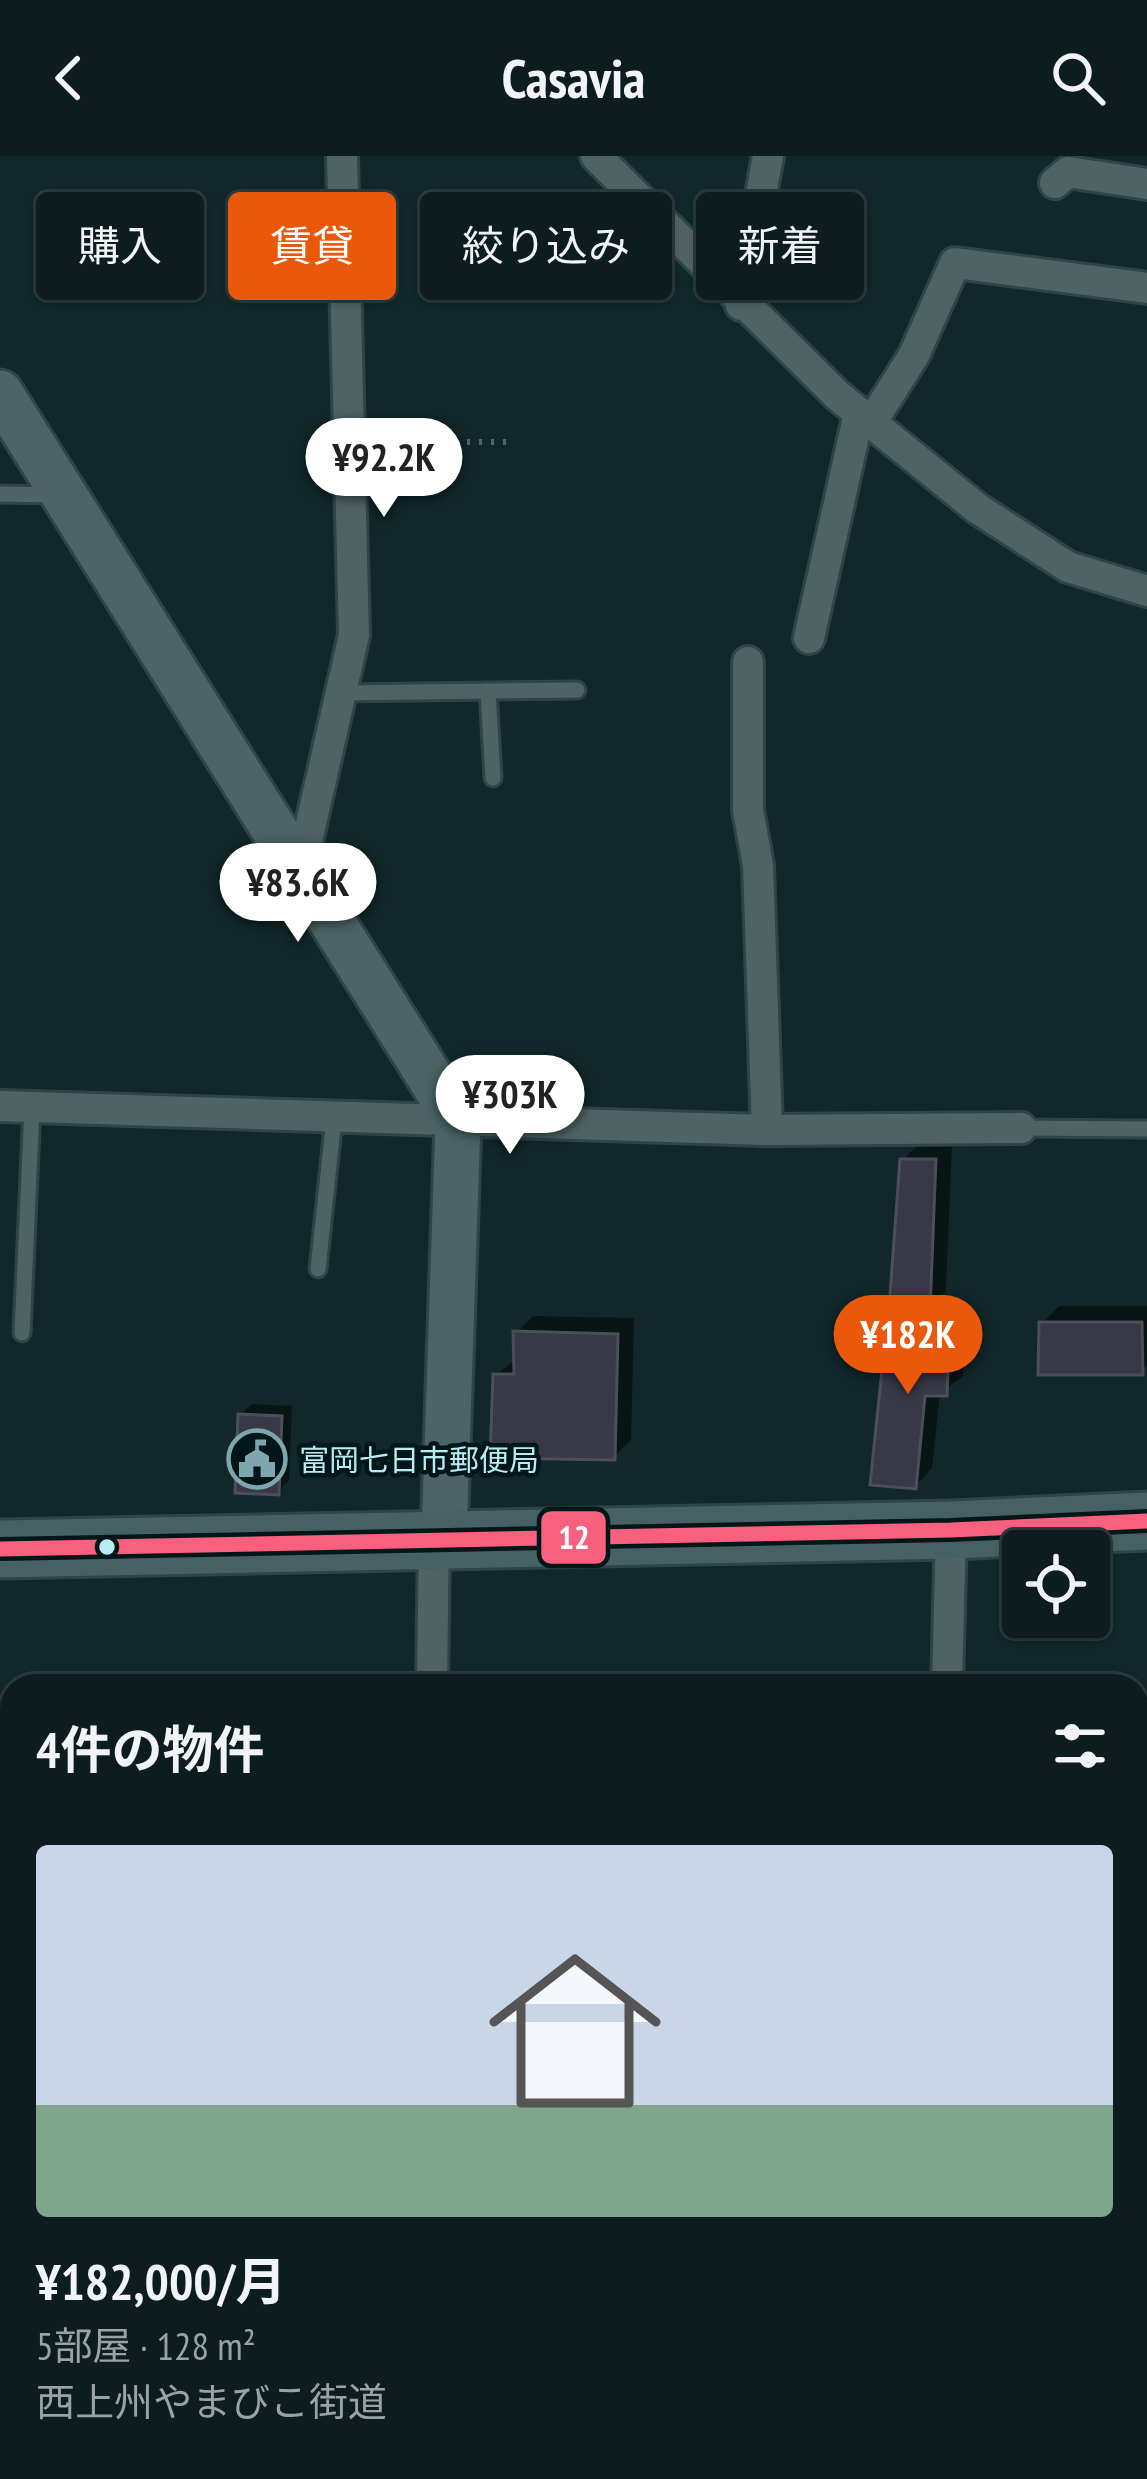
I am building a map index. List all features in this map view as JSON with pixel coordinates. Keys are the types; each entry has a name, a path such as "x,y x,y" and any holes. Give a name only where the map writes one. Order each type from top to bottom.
{"highway":[{"path":"0,1549 951,1530 1147,1521"}],"street":[{"path":"300,872 353,635 342,156"},
{"path":"596,156 741,305 865,418 978,509 1068,567 1147,591"},
{"path":"741,305 768,156"},
{"path":"1055,183 1068,172 1147,184"},
{"path":"809,638 865,418 914,355 955,262 1044,270 1147,288"},
{"path":"0,393 458,1123 433,1674"},
{"path":"748,662 748,810 758,866 767,1130"},
{"path":"0,1106 767,1130 1021,1128"},
{"path":"947,1674 951,1530"}],"lane":[{"path":"0,494 63,495"},
{"path":"340,693 577,690"},
{"path":"488,691 493,778"},
{"path":"22,1333 32,1107"},
{"path":"318,1269 334,1118"},
{"path":"1021,1128 1147,1129"}],"path":[{"path":"349,442 514,442"}],"building":[{"path":"900,1159 936,1159 930,1311 889,1308"},
{"path":"950,1320 947,1396 925,1396 916,1489 870,1485 887,1322"},
{"path":"1039,1322 1142,1322 1143,1375 1038,1375"},
{"path":"513,1331 618,1334 615,1460 490,1458 493,1374 514,1374"},
{"path":"238,1414 282,1416 279,1495 235,1493"}],"transit line":[{"name":"12","path":"0,1549 951,1530 1147,1521"}],"place":[{"name":"富岡七日市郵便局","path":"257,1459"}]}
